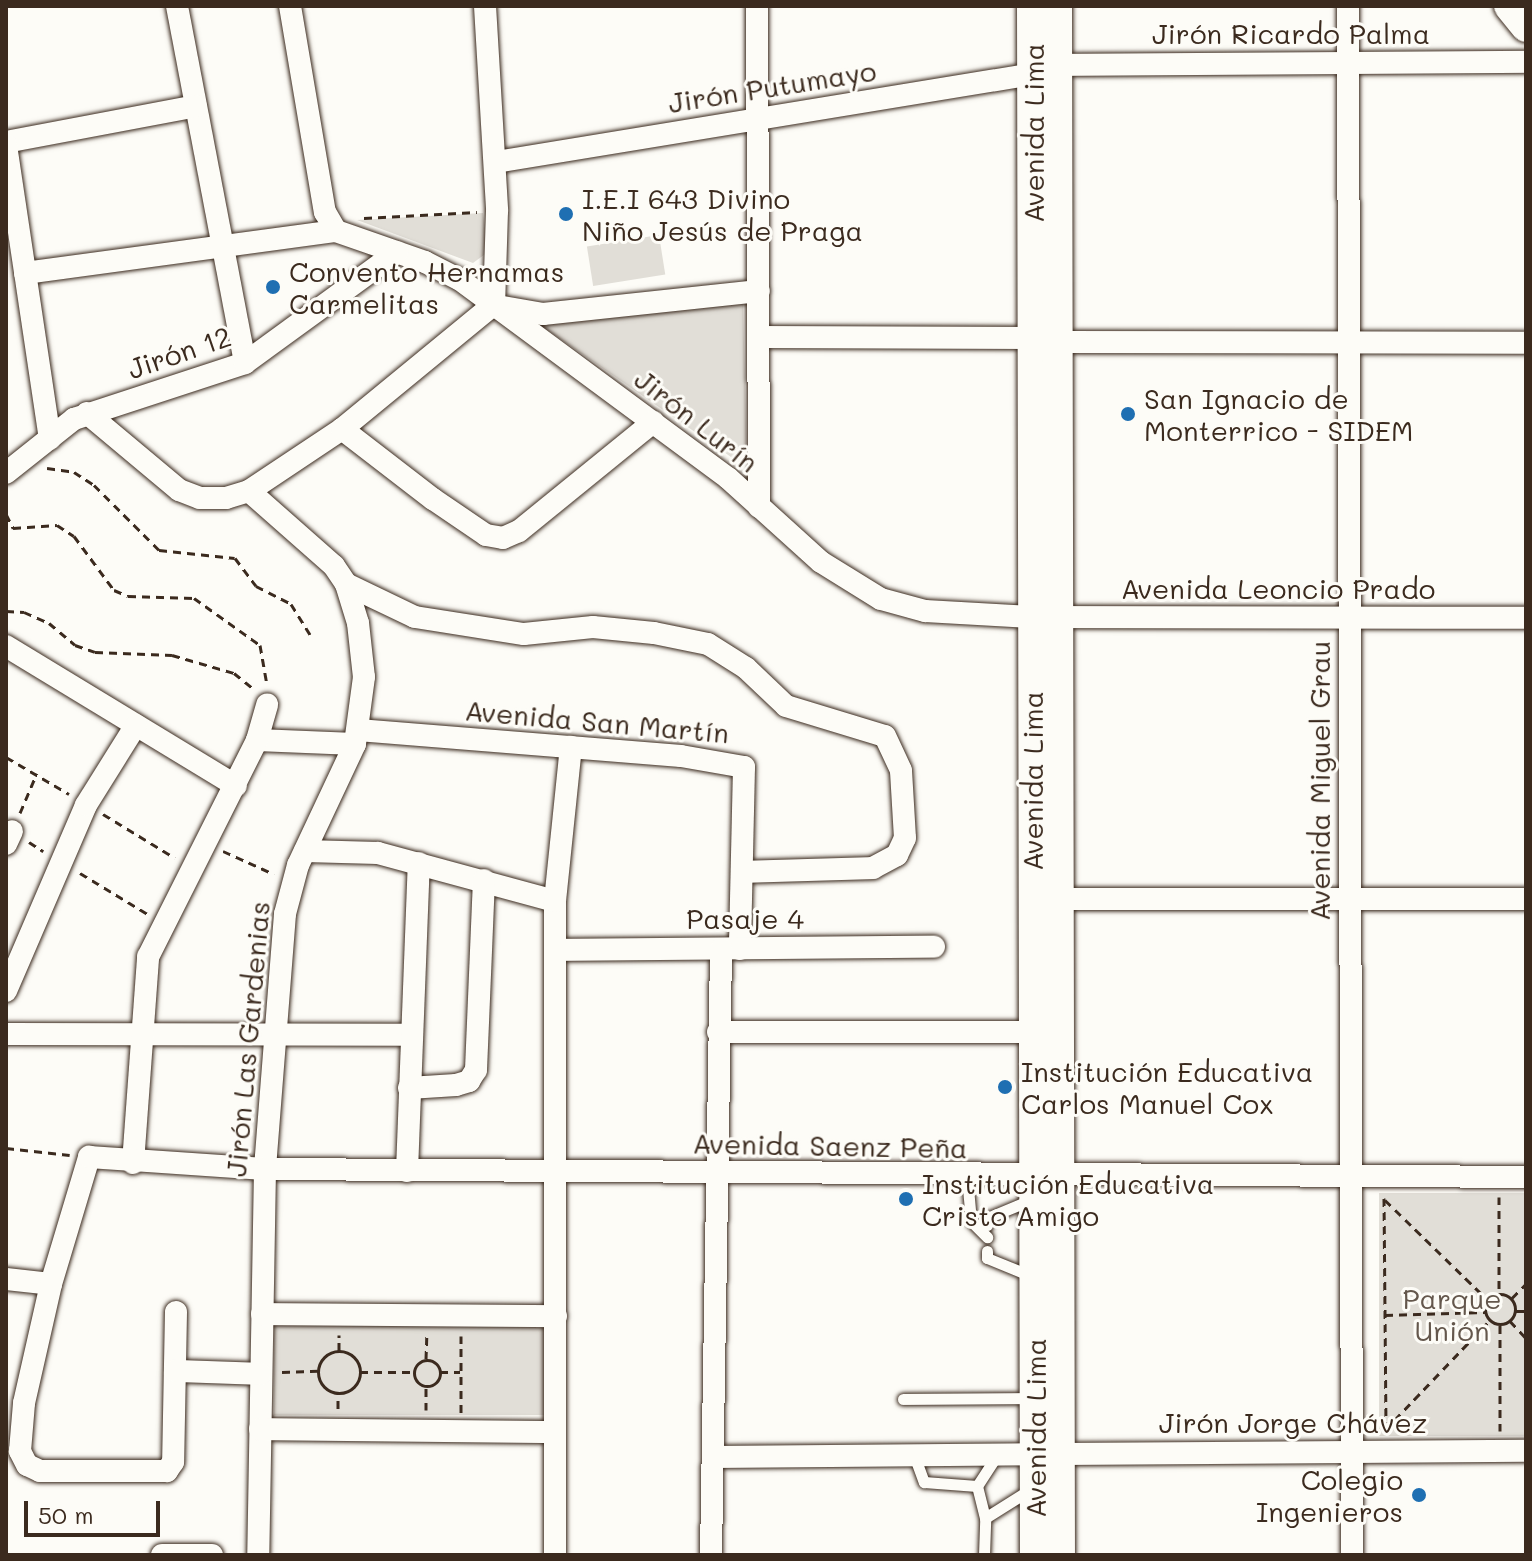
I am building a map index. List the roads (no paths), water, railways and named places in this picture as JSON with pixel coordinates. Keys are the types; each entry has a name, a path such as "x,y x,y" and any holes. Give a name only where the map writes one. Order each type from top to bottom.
{"main road":[{"name":"Avenida Lima","path":"1032,6 1045,70"},
{"name":"Avenida Lima","path":"1035,1555 1035,1487 1047,1454 1041,1185 1033,1032 1044,617 1045,70 1057,6"},
{"path":"1509,6 1526,27"},
{"name":"Avenida Lima","path":"1044,617 1059,899 1034,1278 1034,1398 1047,1454 1060,1555"}],"street":[{"path":"177,6 245,363"},
{"path":"290,6 325,212 344,224"},
{"path":"87,413 179,490 200,498 249,491 342,429 494,304 496,162 485,6"},
{"path":"757,6 759,507"},
{"name":"Avenida Miguel Grau","path":"1348,6 1352,1555"},
{"name":"Jirón Ricardo Palma","path":"1045,70 1349,61 1526,62"},
{"name":"Jirón Putumayo","path":"496,162 1045,70"},
{"path":"50,439 6,144 196,106"},
{"path":"25,273 223,246 344,224"},
{"name":"Jirón Lurín","path":"344,224 459,279 653,422 759,507 821,562 881,599 925,611 1044,617"},
{"name":"Jirón 12","path":"8,472 87,413 245,363 397,252"},
{"path":"494,304 543,314 759,291"},
{"path":"759,337 1526,343"},
{"path":"342,429 433,499 486,535 503,538 519,531 653,422"},
{"name":"Jirón Las Gardenias","path":"249,491 334,566 346,584 358,623 364,677 357,737 292,883 272,1035 262,1314 268,1373 260,1429 258,1555"},
{"path":"346,584 415,617 524,634 593,627 708,644 746,668 786,706 885,736 901,771 905,838 897,855 873,868 742,872"},
{"name":"Avenida Leoncio Prado","path":"1044,617 1526,618"},
{"path":"6,646 236,786"},
{"path":"133,1163 139,1034 148,957 236,786 257,740 267,704"},
{"path":"6,991 43,913 59,861 86,805 136,725"},
{"name":"Avenida San Martín","path":"257,740 357,737 571,747 744,767 742,872 718,1032 711,1555"},
{"path":"555,1555 555,901 571,747"},
{"path":"305,851 378,853 555,901"},
{"path":"407,1171 419,863"},
{"path":"409,1088 456,1085 469,1081 476,1070 484,880"},
{"path":"1059,899 1526,899"},
{"name":"Pasaje 4","path":"557,950 934,947"},
{"path":"718,1032 1033,1032"},
{"path":"6,1034 410,1035"},
{"name":"Avenida Saenz Peña","path":"51,1284 89,1157 133,1163 265,1169 967,1177 1041,1185 1351,1177 1526,1177"},
{"path":"6,1279 51,1284 24,1403 20,1451 27,1465 40,1471 167,1471 173,1462 176,1312"},
{"path":"262,1314 556,1316"},
{"path":"175,1371 268,1373"},
{"path":"260,1429 555,1432"},
{"name":"Jirón Jorge Chávez","path":"713,1457 1526,1451"},
{"path":"162,1555 212,1555"}],"lane":[{"path":"967,1177 971,1221 987,1231 987,1218 1041,1185"},
{"path":"987,1251 987,1258 1034,1278"},
{"path":"903,1399 1034,1398"},
{"path":"984,1555 985,1518 977,1486 998,1454"},
{"path":"914,1455 924,1482 977,1486"},
{"path":"985,1518 1035,1487"}],"place":[{"name":"I.E.I 643 Divino Niño Jesús de Praga","path":"566,214"},
{"name":"Convento Hernamas Carmelitas","path":"273,287"},
{"name":"San Ignacio de Monterrico - SIDEM","path":"1128,414"},
{"name":"Institución Educativa Carlos Manuel Cox","path":"1005,1087"},
{"name":"Institución Educativa Cristo Amigo","path":"906,1199"},
{"name":"Colegio Ingenieros","path":"1419,1495"}],"park label":[{"name":"Parque Unión","path":"1452,1314"}]}
